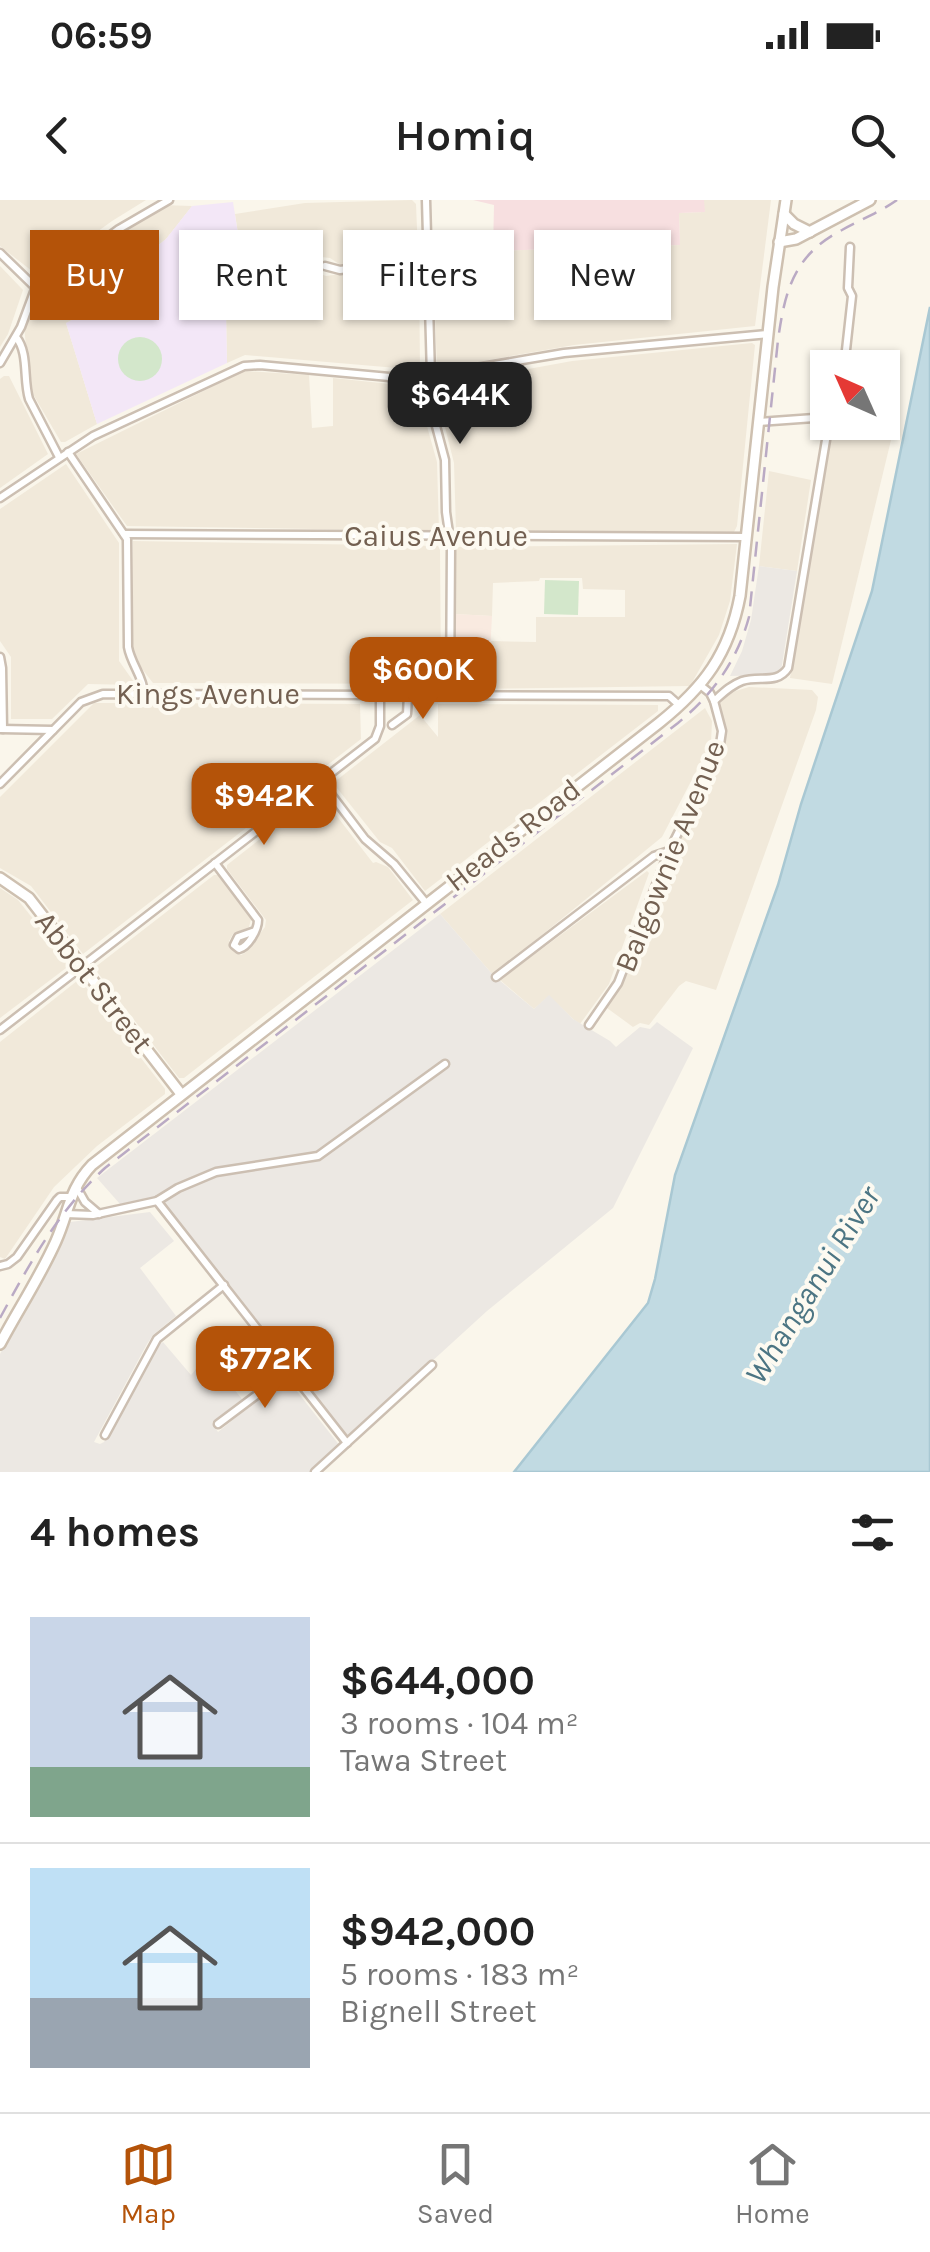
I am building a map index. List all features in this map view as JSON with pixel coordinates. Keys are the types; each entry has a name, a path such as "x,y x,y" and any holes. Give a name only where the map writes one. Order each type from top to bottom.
{"main road":[{"name":"Heads Road","path":"0,1344 52,1248 76,1185 99,1158 680,706 700,686 721,654 740,596 786,200"},
{"path":"779,242 791,241 870,200"},
{"path":"784,214 810,232"},
{"name":"Abbot Street","path":"0,878 29,898 181,1094"}],"street":[{"path":"116,230 169,200"},
{"path":"426,200 426,230"},
{"path":"846,350 852,296 848,288 850,248"},
{"path":"0,253 30,282"},
{"path":"325,266 343,270"},
{"path":"0,363 30,300"},
{"path":"428,320 432,411 445,460 450,536 450,696"},
{"path":"0,498 98,433 244,366 399,379 564,353 768,334"},
{"path":"16,336 23,348 29,400 59,457"},
{"path":"759,422 810,421"},
{"path":"714,701 739,682 780,677 788,668 825,440"},
{"path":"68,452 124,534 128,547 128,647 144,693"},
{"name":"Caius Avenue","path":"124,534 747,538"},
{"path":"0,657 1,728 53,730"},
{"name":"Balgownie Avenue","path":"589,1025 618,983 669,850 721,744 722,731 714,701 700,686"},
{"name":"Kings Avenue","path":"53,730 81,702 114,693 669,696 680,706"},
{"path":"0,1030 377,735 380,695"},
{"path":"392,725 407,714 408,695"},
{"path":"0,784 53,730"},
{"path":"321,781 365,839 394,864 426,903"},
{"path":"496,977 658,852 669,850"},
{"path":"215,863 256,916 256,931"},
{"path":"65,1214 88,1216 157,1201 216,1172 318,1156 444,1064"},
{"path":"76,1185 85,1202 98,1214"},
{"path":"0,1266 17,1257 60,1197 70,1197"},
{"path":"157,1201 347,1444"},
{"path":"46,1217 61,1226"},
{"path":"104,1435 157,1339 224,1285"},
{"path":"316,1472 432,1364"},
{"path":"218,1424 290,1370"}],"shaded area":[{"path":"0,200 146,200 100,230 30,230 30,269 0,246"},
{"path":"412,200 416,204 417,230 343,230 342,266 323,257 323,230 237,230 235,214 305,203"},
{"path":"473,200 704,200 705,212 679,213 680,245 671,245 671,230 534,230 534,250 514,250 514,230 493,230 494,205"},
{"path":"704,200 771,200 755,326 574,345 437,369 435,320 514,320 514,250 534,250 534,320 671,320 671,245 680,245 679,213 704,212"},
{"path":"233,202 237,230 179,230 179,320 226,320 227,363 97,424 66,323 159,320 159,245 192,206"},
{"path":"162,205 192,206 159,244 159,230 120,230"},
{"path":"0,266 23,290 0,347"},
{"path":"343,274 343,320 420,320 420,370 245,355 227,363 226,320 323,320 323,275"},
{"path":"30,308 30,320 72,320 66,323 97,424 65,442 61,442 30,389 24,325"},
{"path":"755,345 734,532 456,531 454,463 441,411 441,385 572,361"},
{"path":"244,371 309,375 312,428 333,426 333,378 419,387 437,462 439,531 127,526 76,454"},
{"path":"9,376 48,454 0,488 0,379"},
{"path":"831,440 891,440 832,684 790,678"},
{"path":"66,464 119,543 119,661 136,685 88,684 52,719 11,719 11,657 0,641 0,509"},
{"path":"769,471 811,480 797,571 759,566"},
{"path":"133,541 438,546 441,677 433,684 153,683 132,656"},
{"path":"737,544 730,601 719,635 690,686 479,689 478,653 490,653 491,641 536,642 536,617 625,617 625,590 583,589 582,578 493,583 492,616 454,614 456,547"},
{"path":"759,566 797,571 781,671 773,675 730,676 751,620"},
{"path":"454,614 492,616 490,653 478,654 479,689 454,688"},
{"path":"749,687 812,690 818,697 816,710 716,990 686,981 649,1025 640,1023 633,1027 607,1008 620,989 676,837 720,763 726,734 719,704 729,693"},
{"path":"94,703 360,704 361,739 83,954 31,886 0,868 0,797"},
{"path":"438,704 658,705 658,711 425,891 333,783 420,715 438,737"},
{"path":"705,708 712,721 711,743 662,837 493,975 440,914"},
{"path":"319,793 373,863 388,867 413,900 184,1078 179,1078 94,968 214,875 218,875 251,919 249,927 233,934 229,941 234,952 245,953 266,920 227,865"},
{"path":"647,871 609,984 580,1024 549,996 534,1009 500,980"},
{"path":"0,888 18,900 70,965 0,1018"},
{"path":"440,914 493,975 534,1009 549,995 573,1019 616,1047 640,1027 650,1029 657,1022 693,1048 613,1208 487,1311 349,1437 157,1196 120,1204 97,1178"},
{"path":"77,981 82,982 165,1094 97,1146 54,1187 5,1259 0,1257 0,1042"},
{"path":"150,1212 174,1241 140,1268 176,1316 147,1344 94,1442 104,1442 163,1342 191,1375 207,1356 242,1399 212,1423 218,1432 283,1379 288,1380 340,1446 312,1472 0,1472 0,1354 70,1222"}],"green space":[{"path":"140,337 156,343 162,359 156,375 140,381 124,375 118,359 124,343"},
{"path":"545,580 579,581 578,615 544,614"}],"water":[{"name":"Whanganui River","path":"930,307 930,1472 514,1472 648,1303 675,1175 778,885 872,591"}],"railway":[{"path":"0,1318 59,1220 105,1168 678,723 713,688 738,648 749,617 778,340 789,290 803,263 826,240 897,200"}]}
